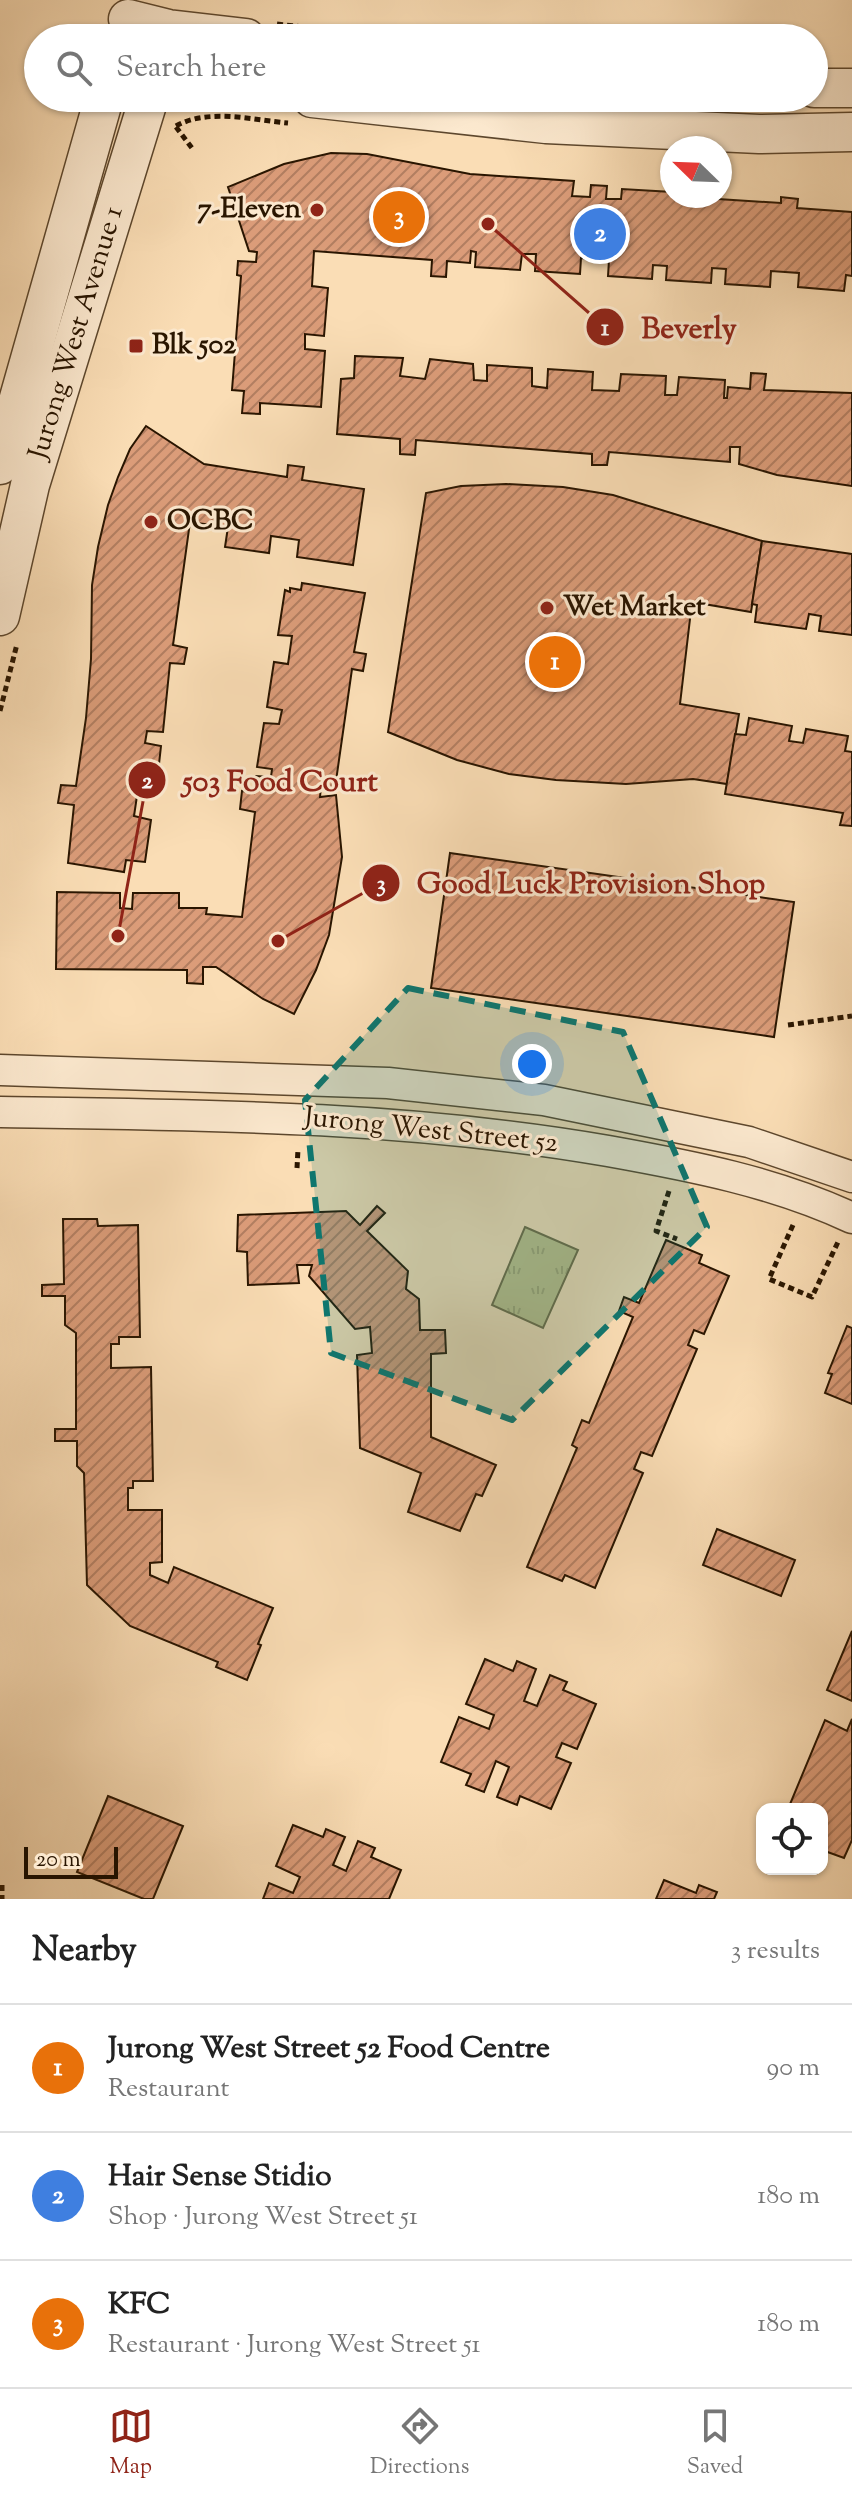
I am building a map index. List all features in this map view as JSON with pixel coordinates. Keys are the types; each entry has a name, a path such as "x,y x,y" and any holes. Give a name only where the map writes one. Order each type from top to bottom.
{"street":[{"path":"127,19 190,24"},
{"path":"828,88 852,88"},
{"name":"Jurong West Avenue 1","path":"0,465 100,112"},
{"name":"Jurong West Avenue 1","path":"0,616 30,485 145,112"},
{"path":"438,112 546,124 759,134 852,132"},
{"name":"Jurong West Street 52","path":"0,1070 388,1083 544,1100 749,1142 852,1177"},
{"name":"Jurong West Street 52","path":"0,1112 301,1118 411,1125 548,1141 743,1178 804,1198 851,1218"}],"path":[{"path":"175,126 192,148"},
{"path":"788,1025 852,1016"},
{"path":"297,1156 297,1168"},
{"path":"804,1198 769,1279 790,1289 812,1297 851,1218"},
{"path":"667,1201 656,1231 677,1239"},
{"path":"2,1885 2,1899"}],"highlighted area":[{"path":"408,988 623,1032 707,1227 512,1420 331,1353 305,1100"}],"green space":[{"path":"525,1227 578,1250 543,1328 492,1305"}],"building":[{"path":"331,153 367,154 470,174 574,181 572,196 590,197 591,185 607,186 606,199 621,199 622,189 660,191 660,208 732,208 732,200 781,203 781,197 798,199 797,208 852,212 852,276 846,275 844,291 798,287 799,273 771,271 770,287 725,284 726,269 712,268 711,283 666,280 667,266 653,265 652,279 608,276 609,260 581,258 580,274 535,271 536,254 522,254 520,270 475,267 476,252 471,251 470,263 447,261 446,277 431,276 432,260 314,251 312,286 328,288 324,336 305,334 305,349 325,351 321,407 260,403 260,414 242,413 244,391 232,390 241,276 237,275 238,261 256,262 257,252 249,251 228,187 284,164"},
{"path":"355,356 403,358 400,376 425,379 430,359 473,364 474,380 487,381 487,365 532,368 532,386 547,388 548,369 593,372 592,390 619,391 621,374 666,376 665,395 677,395 679,377 725,380 724,398 727,398 728,387 750,389 751,373 766,374 764,390 852,393 852,486 777,475 739,464 740,447 730,447 730,462 609,452 607,465 592,465 592,454 416,440 415,455 400,454 400,439 337,434 341,379 354,378"},
{"path":"146,426 204,464 287,477 288,465 304,467 302,480 364,489 353,565 297,557 299,540 271,536 269,553 225,547 228,527 190,522 173,645 187,648 184,664 170,663 163,732 147,731 145,743 161,746 156,791 138,789 134,816 151,820 145,862 126,860 124,872 68,863 74,805 58,803 61,785 76,786 86,718 92,585 98,547 118,477 130,449"},
{"path":"506,484 563,487 613,495 762,541 751,612 692,602 680,704 739,714 727,784 693,779 626,784 509,774 457,760 388,732 426,493 461,486"},
{"path":"762,541 852,554 852,635 819,631 821,616 809,614 806,629 755,622 757,605 752,604"},
{"path":"302,583 365,593 354,652 366,654 363,671 352,669 335,788 321,787 320,797 336,795 342,857 329,935 294,1014 263,999 216,967 203,967 203,984 187,983 187,970 56,969 57,892 120,893 120,908 132,909 133,893 179,893 179,908 207,908 206,914 242,917 255,812 240,809 242,791 254,793 256,776 271,777 272,769 257,767 264,723 279,724 282,710 267,707 274,662 288,664 292,636 278,635 285,590 301,590"},
{"path":"749,718 792,726 789,741 803,743 806,729 848,736 845,751 852,752 852,826 840,825 843,813 725,794 735,734 746,735"},
{"path":"450,853 794,902 774,1037 431,988"},
{"path":"377,1206 385,1213 367,1231 408,1271 406,1289 419,1299 420,1330 445,1330 446,1353 431,1354 431,1437 496,1465 482,1496 476,1494 460,1531 408,1512 421,1473 360,1448 357,1355 372,1353 370,1327 355,1329 309,1276 312,1265 297,1265 299,1283 248,1285 247,1252 237,1251 238,1215 346,1211 360,1225"},
{"path":"63,1219 97,1219 98,1226 138,1225 140,1337 119,1337 119,1344 111,1344 111,1368 151,1367 153,1481 133,1481 133,1488 128,1488 128,1510 162,1510 162,1562 150,1563 150,1575 168,1583 174,1567 273,1608 247,1680 216,1667 218,1662 130,1626 87,1585 84,1473 77,1466 77,1441 55,1441 55,1429 76,1429 76,1333 65,1325 65,1296 42,1296 42,1285 64,1284"},
{"path":"666,1240 702,1255 699,1263 729,1276 704,1334 694,1330 688,1345 697,1349 652,1456 641,1452 634,1469 643,1473 595,1588 565,1575 562,1581 527,1567 577,1448 572,1445 582,1420 589,1423 633,1317 619,1311 624,1297 639,1303"},
{"path":"847,1326 852,1328 852,1404 825,1393 832,1374 828,1373"},
{"path":"717,1529 795,1560 781,1596 703,1565"},
{"path":"852,1631 852,1701 827,1690"},
{"path":"485,1659 513,1671 517,1661 536,1669 524,1701 537,1706 550,1675 567,1682 563,1690 596,1704 577,1749 562,1743 556,1757 571,1763 551,1809 520,1796 517,1805 497,1797 509,1767 496,1761 484,1792 466,1785 471,1774 441,1762 459,1717 489,1729 494,1715 466,1704"},
{"path":"852,1719 852,1840 844,1858 828,1852 828,1803 790,1803 825,1720 847,1731"},
{"path":"108,1796 183,1826 153,1899 144,1899 77,1872"},
{"path":"293,1825 323,1837 326,1829 345,1837 333,1865 346,1871 358,1841 375,1848 371,1857 401,1870 389,1899 263,1899 269,1883 293,1893 300,1877 276,1866"},
{"path":"664,1880 696,1893 699,1885 717,1892 714,1899 656,1899"}],"place":[{"name":"7-Eleven","path":"317,210"},
{"name":"KFC","path":"399,217"},
{"name":"Beverly","path":"488,224"},
{"name":"Hair Sense Stidio","path":"600,234"},
{"name":"Blk 502","path":"136,346"},
{"name":"OCBC","path":"151,522"},
{"name":"Wet Market","path":"547,608"},
{"name":"Jurong West Street 52 Food Centre","path":"555,662"},
{"name":"503 Food Court","path":"118,936"},
{"name":"Good Luck Provision Shop","path":"278,941"}]}
